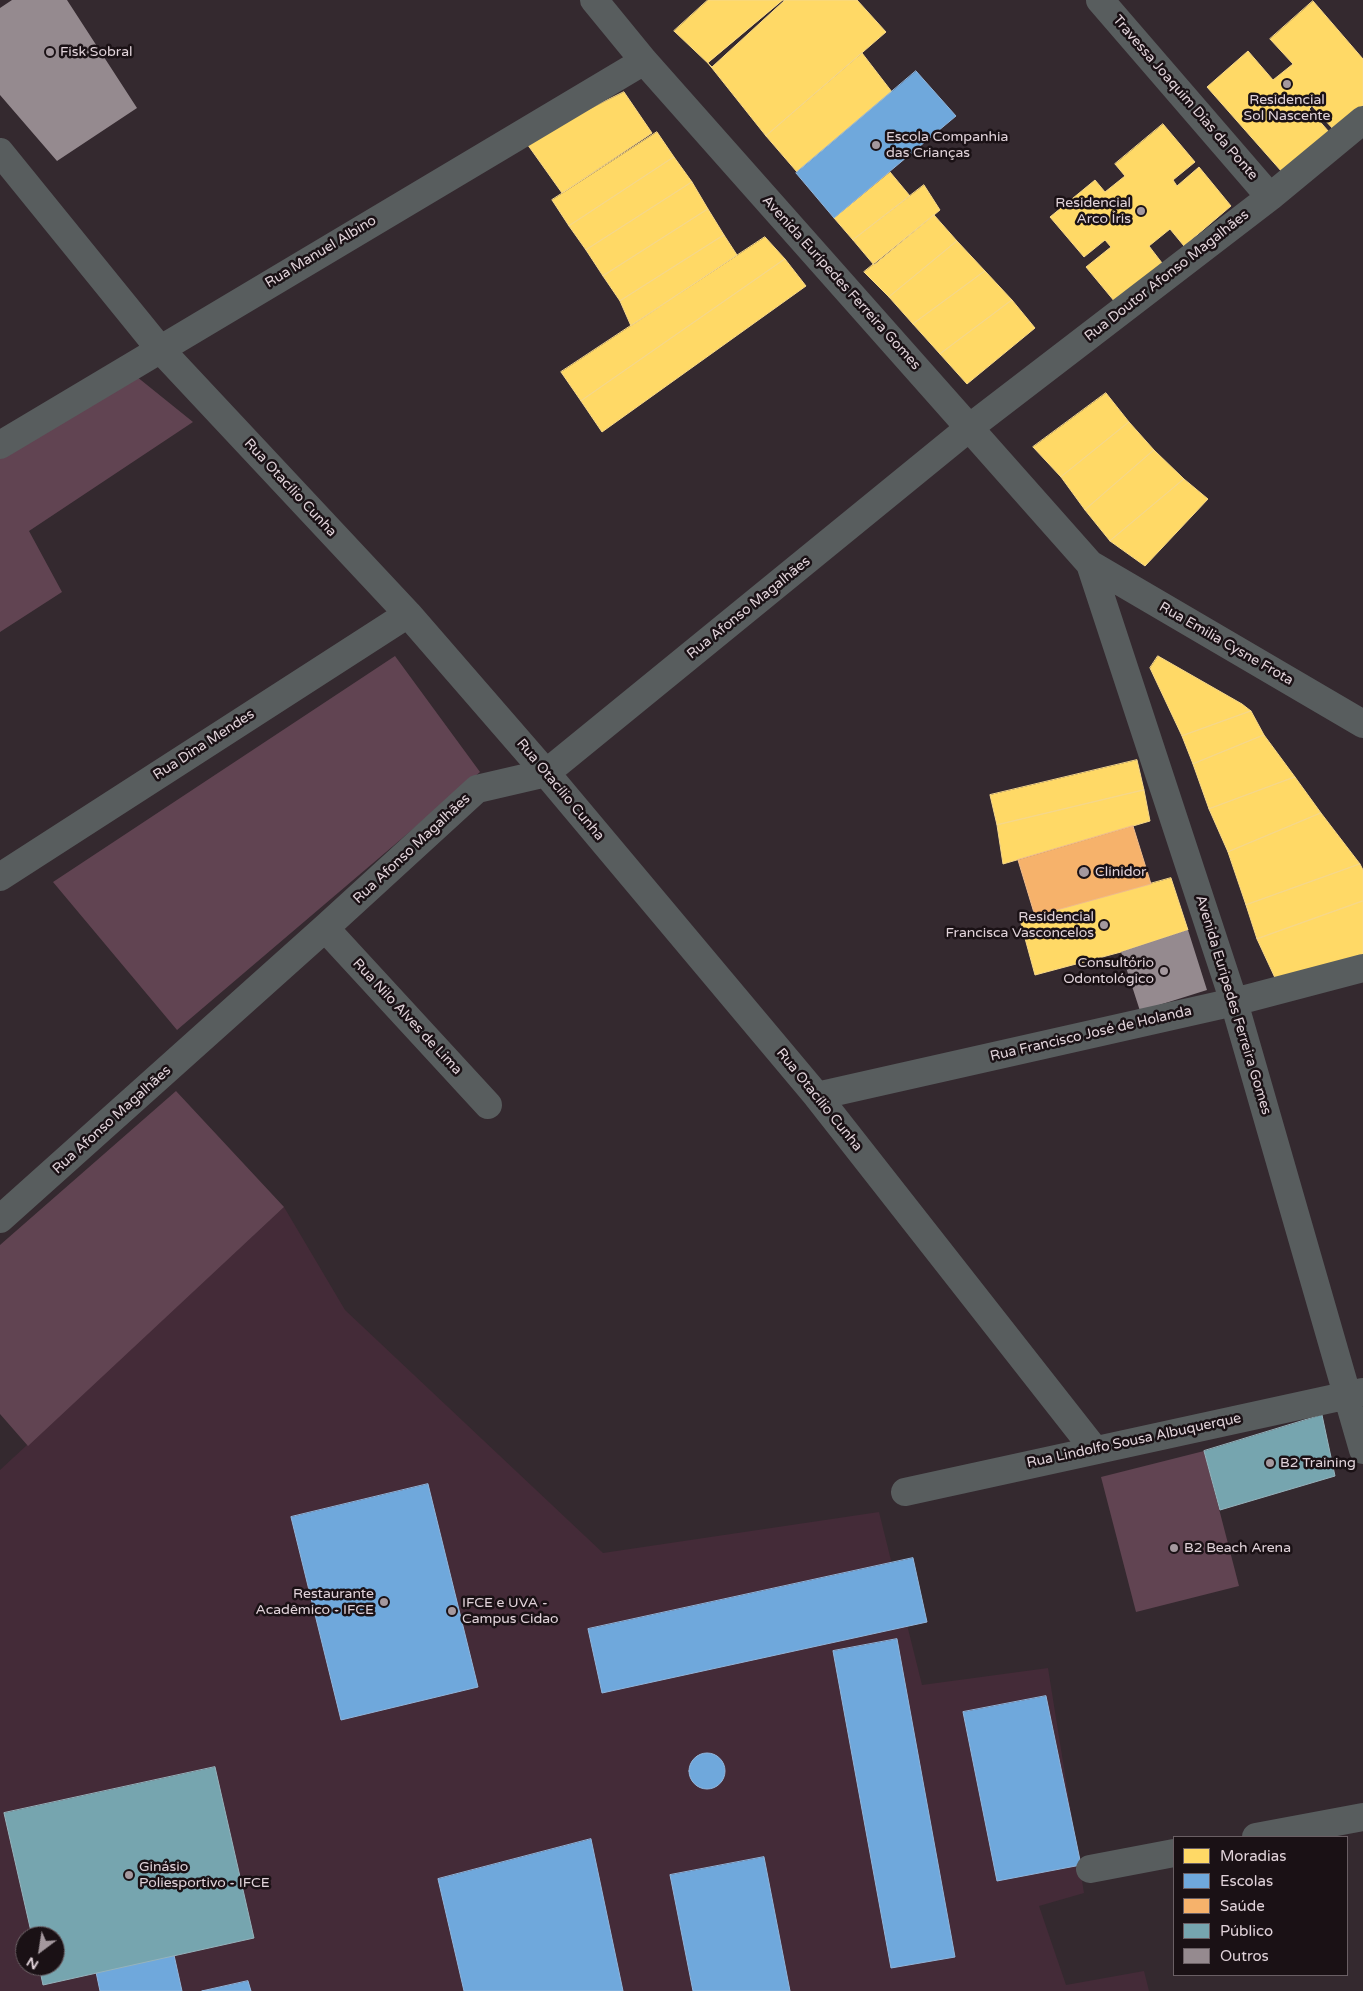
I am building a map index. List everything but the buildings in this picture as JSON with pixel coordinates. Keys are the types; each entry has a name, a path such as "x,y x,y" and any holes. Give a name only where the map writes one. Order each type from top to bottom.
{"street":[{"name":"Avenida Eurípedes Ferreira Gomes","path":"594,0 644,61 1090,564"},
{"name":"Travessa Joaquim Dias da Ponte","path":"1100,0 1270,197"},
{"name":"Rua Manuel Albino","path":"0,445 159,348 644,61"},
{"name":"Rua Doutor Afonso Magalhães","path":"969,428 1270,197 1363,120"},
{"name":"Rua Otacílio Cunha","path":"0,152 159,348 408,614 546,773 817,1096 1094,1449"},
{"name":"Rua Afonso Magalhães","path":"0,1220 326,928 477,789 546,773 969,428"},
{"name":"Rua Emilia Cysne Frota","path":"1090,564 1363,724"},
{"name":"Avenida Euripedes Ferreira Gomes","path":"1090,564 1234,1002 1356,1393 1363,1450"},
{"name":"Rua Dina Mendes","path":"0,877 408,614"},
{"name":"Rua Nilo Alves de Lima","path":"326,928 488,1105"},
{"name":"Rua Francisco José de Holanda","path":"817,1096 1234,1002 1363,968"},
{"name":"Rua Lindolfo Sousa Albuquerque","path":"905,1492 1356,1393"},
{"path":"1261,1836 1363,1817"},
{"path":"1090,1869 1173,1853"}],"shaded area":[{"path":"126,368 193,422 29,531 62,592 0,632 0,448"},
{"path":"395,656 480,772 177,1030 53,882"},
{"path":"176,1091 284,1207 28,1446 0,1414 0,1245"},
{"name":"IFCE e UVA - Campus Cidao","path":"284,1207 345,1310 603,1553 879,1512 922,1685 1048,1668 1084,1893 1039,1906 1066,1985 1144,1971 1149,1991 0,1991 0,1470"},
{"name":"B2 Beach Arena","path":"1204,1451 1239,1586 1136,1612 1101,1477"}],"place":[{"name":"Fisk Sobral","path":"50,52"},
{"name":"Residencial Sol Nascente","path":"1287,84"},
{"name":"Escola Companhia das Crianças","path":"876,145"},
{"name":"Residencial Arco Íris","path":"1141,211"},
{"name":"Clinidor","path":"1084,872"},
{"name":"Residencial Francisca Vasconcelos","path":"1104,925"},
{"name":"Consultório Odontológico","path":"1164,971"},
{"name":"B2 Training","path":"1270,1463"},
{"name":"B2 Beach Arena","path":"1174,1548"},
{"name":"Restaurante Acadêmico - IFCE","path":"384,1602"},
{"name":"IFCE e UVA - Campus Cidao","path":"452,1611"},
{"name":"Ginásio Poliesportivo - IFCE","path":"129,1875"}]}
